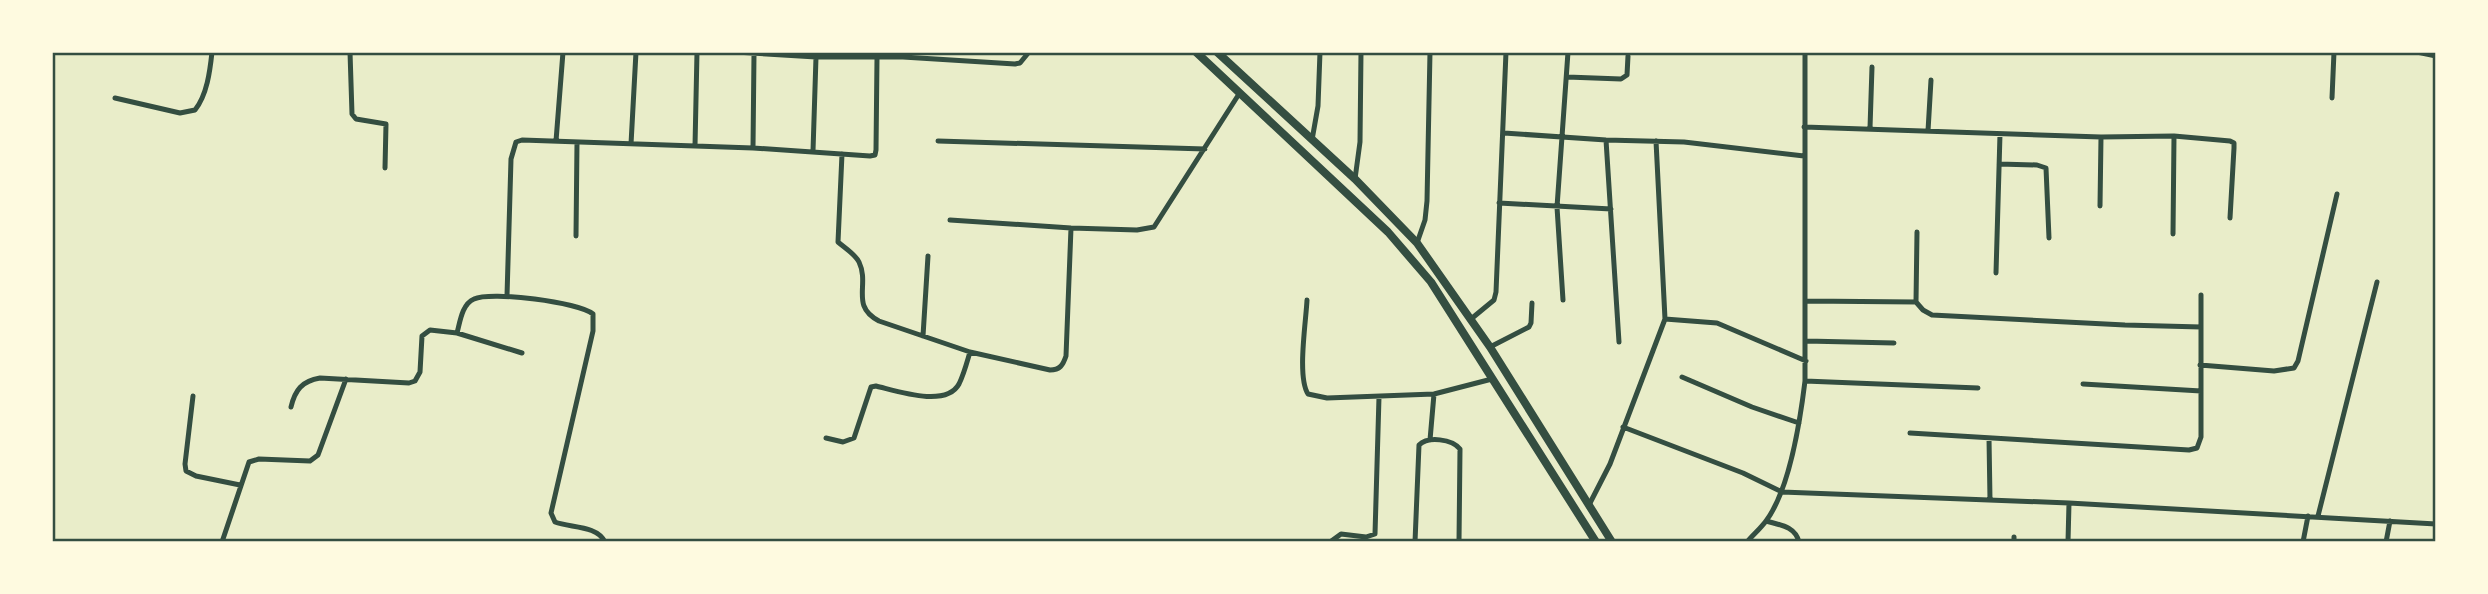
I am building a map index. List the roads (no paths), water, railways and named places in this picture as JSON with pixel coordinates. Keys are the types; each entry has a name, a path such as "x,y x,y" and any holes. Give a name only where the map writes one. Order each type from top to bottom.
{"main road":[{"path":"1196,52 1388,232 1431,282 1596,541"},
{"path":"1217,52 1355,179 1417,243 1490,347 1612,541"}],"street":[{"path":"115,98 180,113 195,110 200,104 210,71 212,52"},
{"path":"350,52 352,114 356,119 386,124 385,168"},
{"path":"556,141 563,52"},
{"path":"631,144 636,52"},
{"path":"695,146 696,52"},
{"path":"736,52 816,57 847,55 877,58 903,55 1015,64 1020,63 1029,52"},
{"path":"1312,139 1318,106 1321,52"},
{"path":"1355,179 1360,142 1361,52"},
{"path":"1417,243 1425,220 1427,201 1430,52"},
{"path":"1471,320 1494,300 1496,292 1506,52"},
{"path":"1563,300 1557,207 1569,52"},
{"path":"1747,541 1766,520 1782,492 1799,423 1805,381 1805,52"},
{"path":"2332,98 2334,52"},
{"path":"2417,52 2435,56"},
{"path":"753,148 754,54"},
{"path":"1567,77 1621,79 1627,75 1628,56"},
{"path":"813,152 816,57"},
{"path":"507,296 512,149 516,142 522,140 753,148 875,155 877,58"},
{"path":"1870,128 1872,67"},
{"path":"1928,131 1931,80"},
{"path":"950,219 1071,228 1137,230 1154,227 1239,94"},
{"path":"1804,127 2221,139 2234,143 2230,218"},
{"path":"1503,133 1696,143 1804,156"},
{"path":"1996,272 2000,134"},
{"path":"2173,234 2174,136"},
{"path":"2100,206 2101,137"},
{"path":"1606,140 1619,342"},
{"path":"938,141 1205,149"},
{"path":"1589,505 1610,464 1665,319 1656,141"},
{"path":"576,236 578,142"},
{"path":"842,154 838,242 858,260 864,309 879,321 970,352 1050,370 1060,368 1066,356 1071,228"},
{"path":"1999,164 2037,165 2046,168 2049,238"},
{"path":"2200,365 2274,371 2294,368 2302,348 2337,194"},
{"path":"1499,203 1611,209"},
{"path":"1917,232 1916,302 1923,310 1942,316 2201,327"},
{"path":"923,336 928,256"},
{"path":"2318,516 2377,282"},
{"path":"1910,433 2189,450 2197,448 2201,437 2202,295"},
{"path":"457,333 463,312 471,300 507,296 566,304 593,314 593,331 551,513 555,522 596,532 602,535 605,541"},
{"path":"1307,300 1303,376 1308,394 1327,398 1434,394 1492,379"},
{"path":"1806,301 1916,302"},
{"path":"1490,347 1529,327 1531,303"},
{"path":"1665,319 1717,323 1806,360"},
{"path":"291,407 298,389 311,380 415,381 420,372 424,332 438,330 457,333 522,353"},
{"path":"1806,341 1894,343"},
{"path":"826,438 843,442 854,438 871,387 937,398 952,392 958,386 970,352"},
{"path":"1682,377 1752,407 1799,423"},
{"path":"222,541 249,462 314,459 318,455 346,379"},
{"path":"1805,381 1978,388"},
{"path":"2083,384 2201,391"},
{"path":"1430,440 1434,394"},
{"path":"193,396 186,471 196,476 240,485"},
{"path":"1330,541 1341,534 1366,539 1376,534 1379,397"},
{"path":"1623,427 1743,473 1782,492 2069,503 2435,524"},
{"path":"1989,438 1990,500"},
{"path":"1415,541 1419,445 1424,440 1451,442 1457,444 1460,449 1459,541"},
{"path":"2068,541 2069,503"},
{"path":"2303,541 2308,516"},
{"path":"1766,520 1790,527 1796,532 1799,541"},
{"path":"2386,541 2390,521"}]}
